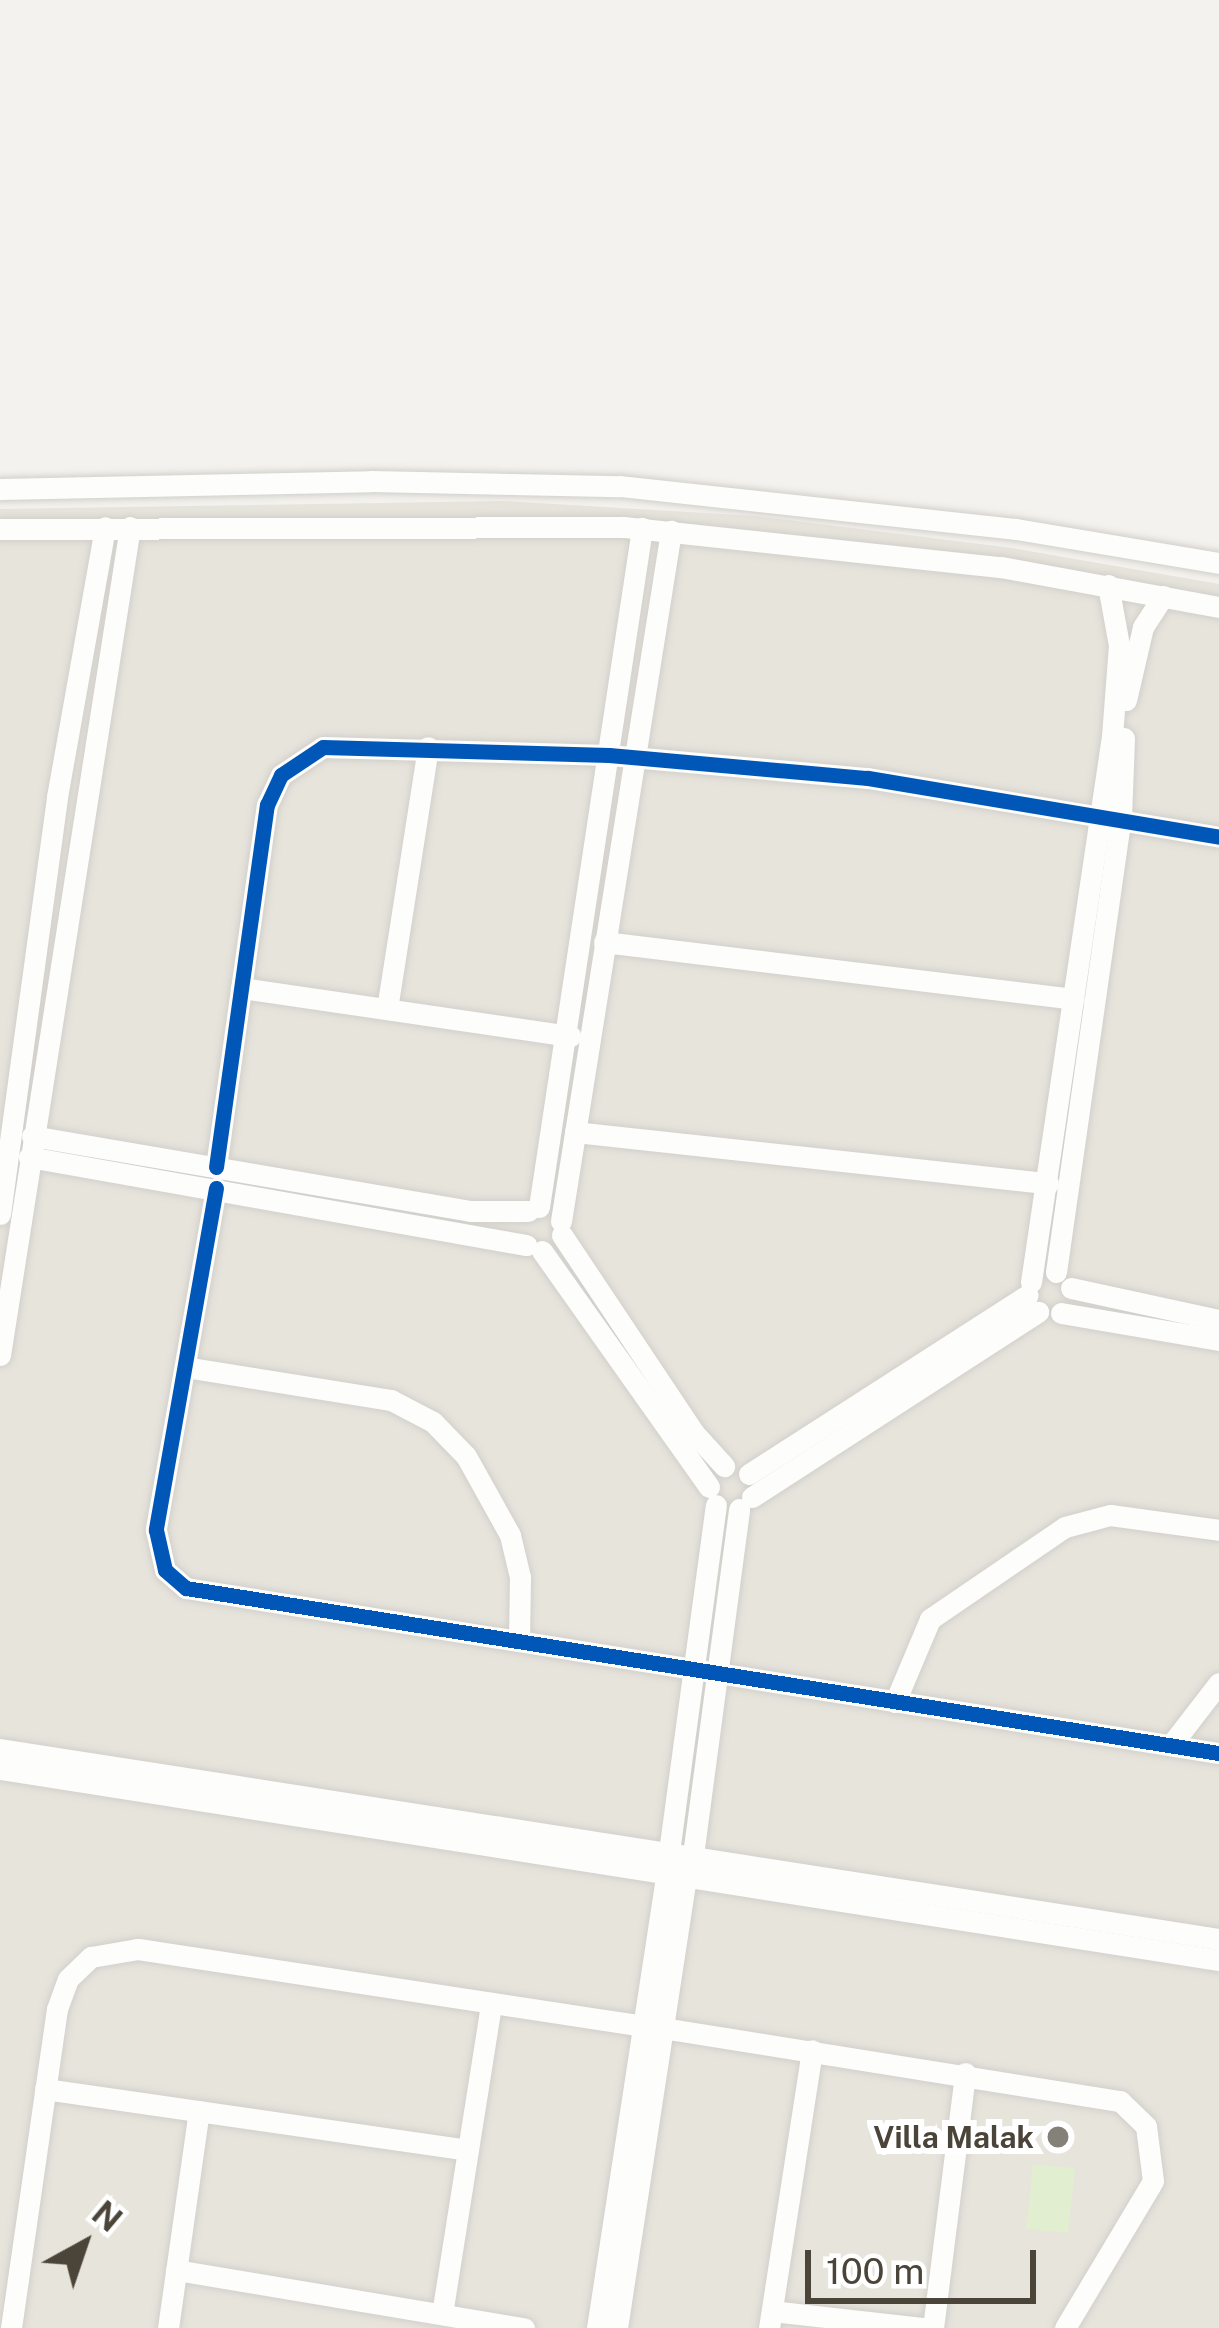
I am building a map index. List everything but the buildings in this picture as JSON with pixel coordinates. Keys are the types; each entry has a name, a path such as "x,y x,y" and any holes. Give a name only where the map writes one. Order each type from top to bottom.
{"street":[{"path":"0,489 371,481 620,486 1016,529 1219,563"},
{"path":"0,1355 14,1145 45,883 105,527"},
{"path":"0,1214 69,886 130,527"},
{"path":"0,529 642,528 1108,585 1219,607"},
{"path":"642,528 571,1036 534,1209 519,1227 729,1500"},
{"path":"222,1178 534,1248 561,1228 671,531"},
{"path":"1039,1300 1048,1183 1074,998 1111,815 1119,646 1108,585"},
{"path":"729,1500 862,1417 1063,1280 1126,701 1143,627 1163,596"},
{"path":"1219,837 1111,815 868,778 609,755 322,747 281,775 267,806 241,988 222,1178 156,1530 158,1557 175,1580 200,1592 1219,1753"},
{"path":"387,1009 428,747"},
{"path":"45,883 69,886"},
{"path":"604,942 1074,998"},
{"path":"241,988 571,1036"},
{"path":"575,1132 1048,1183"},
{"path":"14,1145 471,1211 534,1209 561,1228 694,1433 724,1466 749,1474"},
{"path":"1039,1300 1063,1280"},
{"path":"1063,1280 1219,1320"},
{"path":"1039,1300 1219,1340"},
{"path":"184,1366 391,1400 433,1422 466,1456 510,1535 520,1577 519,1641"},
{"path":"677,1864 694,1667 729,1500 749,1474 862,1417"},
{"path":"617,2328 677,1864 717,1671 729,1500 724,1466"},
{"path":"895,1702 930,1618 1065,1527 1110,1515 1219,1530"},
{"path":"1171,1745 1219,1683"},
{"path":"0,1749 677,1864 1219,1940"},
{"path":"0,1768 435,1825"},
{"path":"901,1899 1219,1960"},
{"path":"10,2328 61,1993 78,1966 106,1951 138,1948 1102,2094 1135,2112 1153,2144 1153,2181 1065,2328"},
{"path":"442,2314 491,2003"},
{"path":"598,2328 653,2027"},
{"path":"812,2050 770,2320 922,2328"},
{"path":"933,2328 965,2073"},
{"path":"45,2089 468,2150"},
{"path":"168,2328 199,2111"},
{"path":"176,2270 524,2328"}],"shaded area":[{"path":"503,501 756,516 1012,548 1219,584 1219,2328 0,2328 0,509"}],"green space":[{"path":"1033,2164 1075,2168 1068,2233 1026,2229"}],"cycle path":[{"path":"216,1167 267,805 281,775 323,747 609,755 868,778 1219,837"},
{"path":"216,1188 156,1530 165,1570 186,1588 1219,1753"}],"place":[{"name":"Villa Malak","path":"1058,2137"}]}
